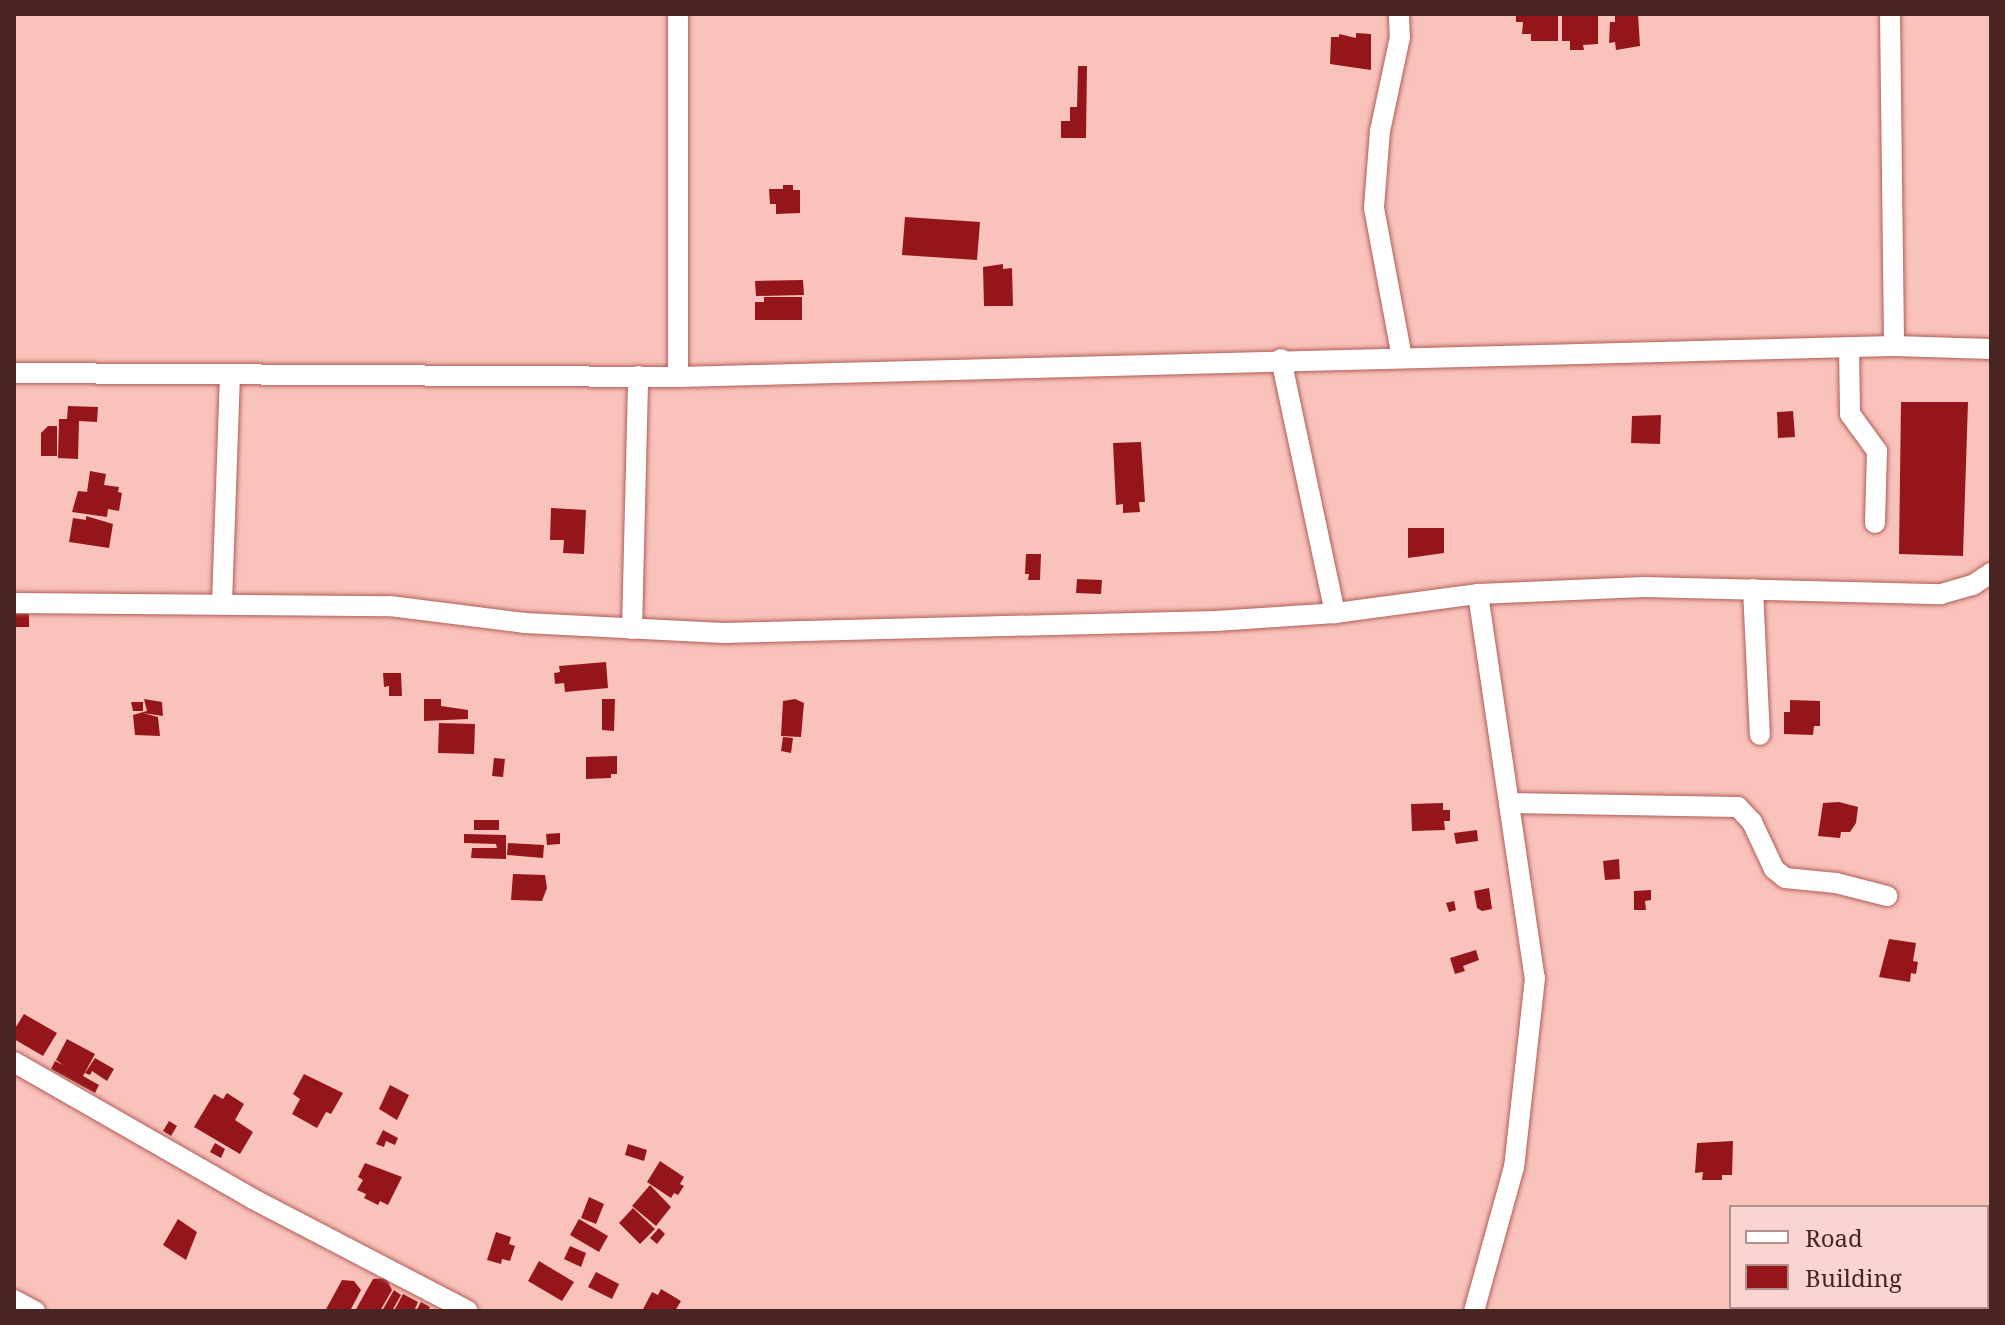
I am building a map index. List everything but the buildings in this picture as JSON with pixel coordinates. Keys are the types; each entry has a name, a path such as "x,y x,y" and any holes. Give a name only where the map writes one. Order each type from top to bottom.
{"street":[{"path":"678,14 678,377"},
{"path":"1399,14 1400,37 1380,131 1374,208 1402,357"},
{"path":"1890,14 1894,346"},
{"path":"14,373 678,377 1281,359 1894,346 1991,349"},
{"path":"1849,347 1850,414 1877,451 1875,523"},
{"path":"1281,359 1335,613"},
{"path":"222,603 230,374"},
{"path":"632,629 638,376"},
{"path":"14,603 390,606 525,623 723,633 1216,621 1335,613 1478,594 1644,587 1941,594 1973,585 1989,576"},
{"path":"1753,589 1760,735"},
{"path":"1474,1311 1514,1167 1535,978 1478,594"},
{"path":"1509,803 1738,807 1752,822 1774,869 1785,878 1836,883 1887,896"},
{"path":"14,1062 253,1199 468,1311"},
{"path":"14,1300 35,1311"}]}
